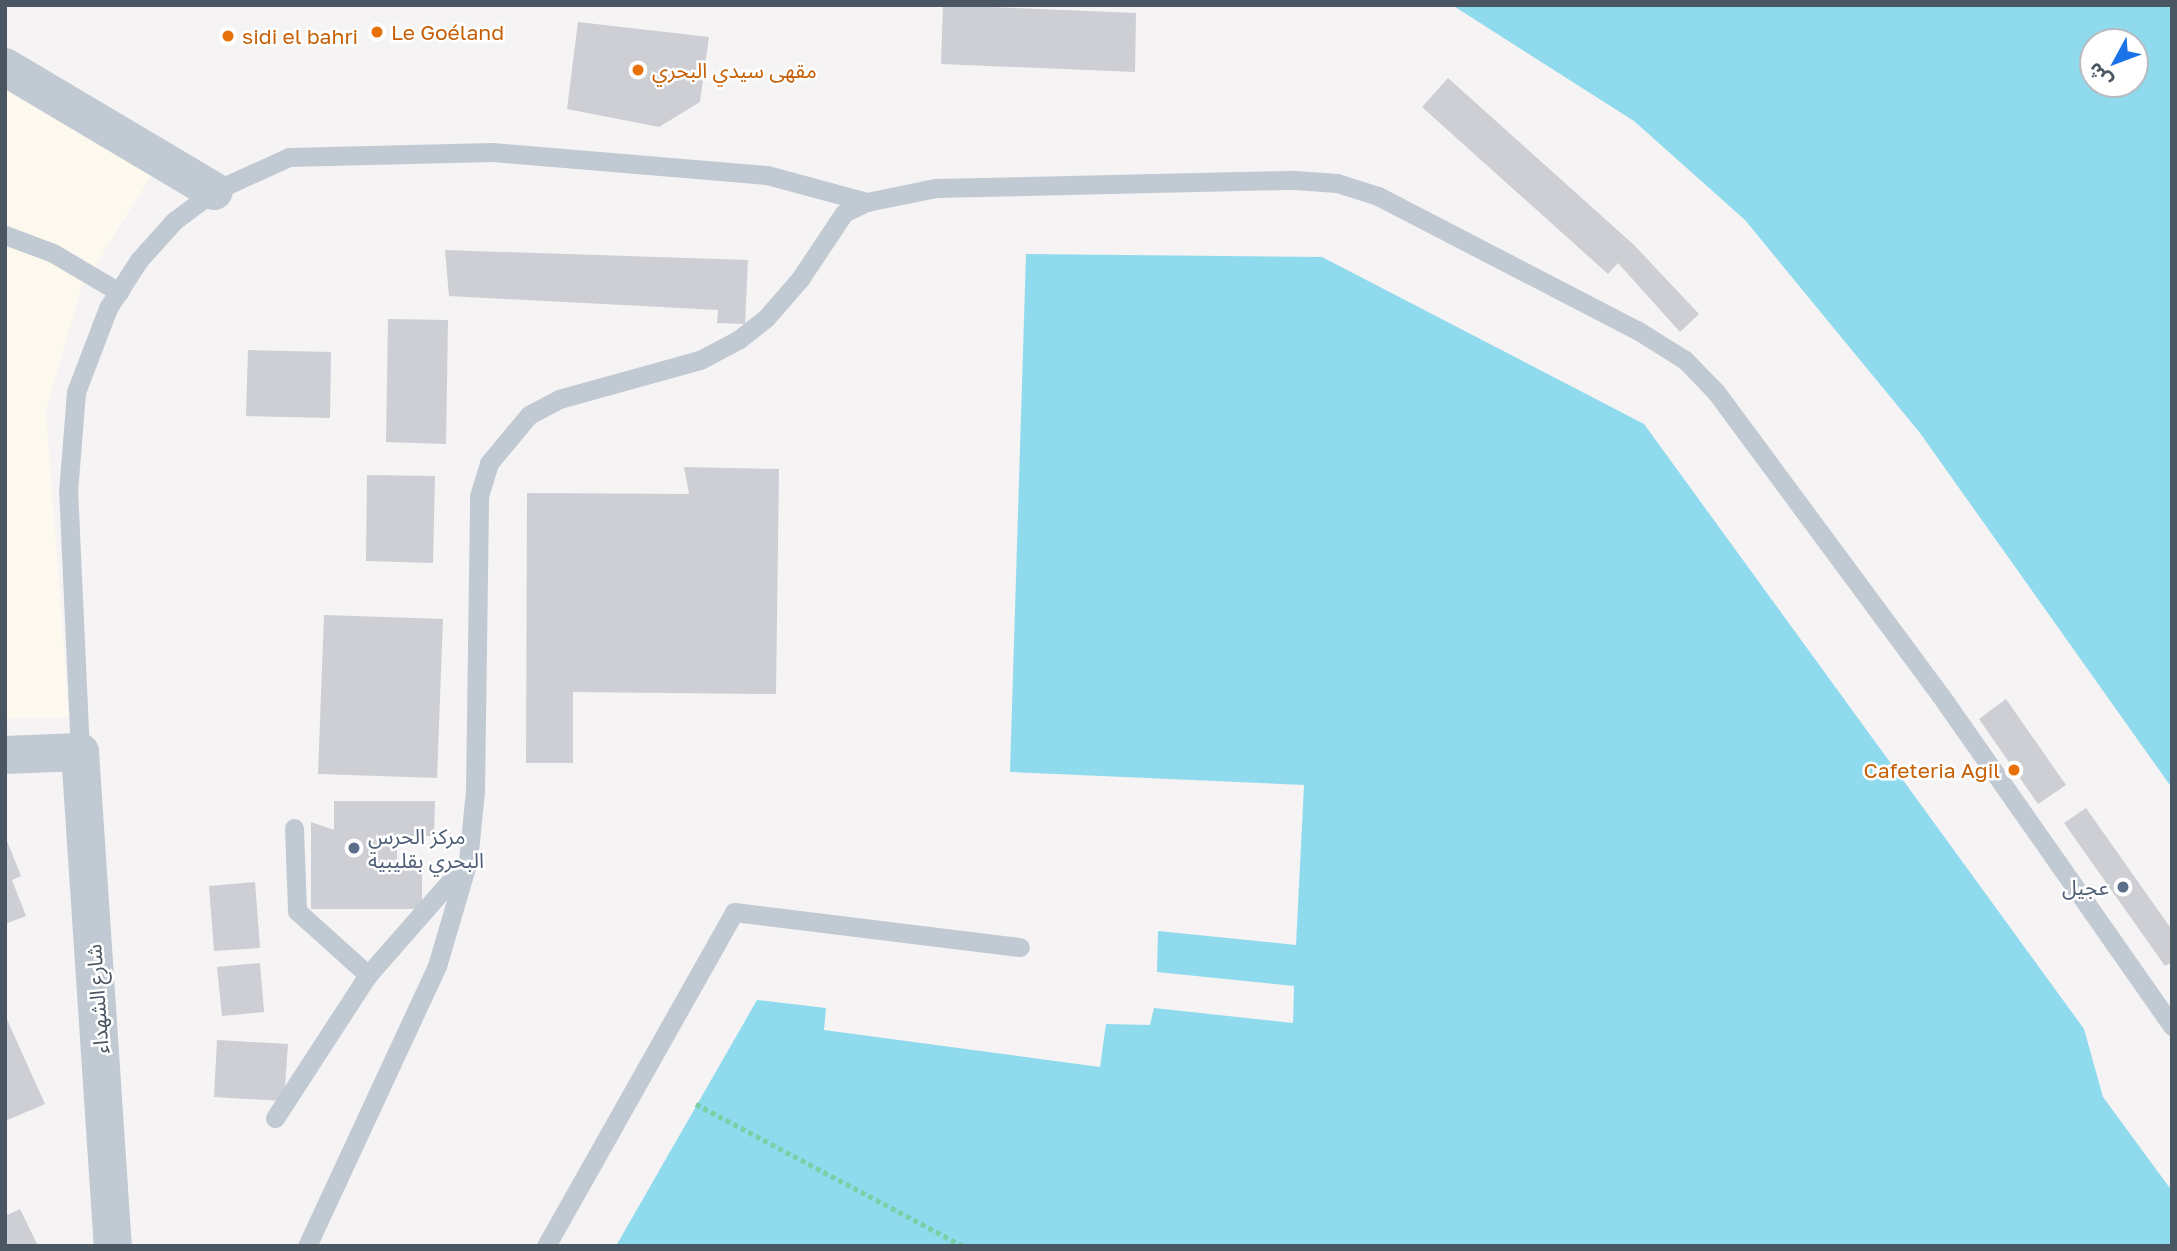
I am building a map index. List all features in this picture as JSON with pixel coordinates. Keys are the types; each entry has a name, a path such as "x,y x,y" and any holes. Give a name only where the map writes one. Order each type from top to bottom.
{"street":[{"path":"5,67 214,191"},
{"path":"5,754 80,752"},
{"name":"شارع الشهداء","path":"80,752 113,1246"}],"lane":[{"path":"80,752 68,492 76,392 118,292 174,221 214,191 289,158 492,152 767,175 867,202"},
{"path":"307,1246 437,967 468,861 475,791 479,496 489,463 529,415 559,399 700,360 738,340 766,318 800,279 844,213 867,202 934,188 1004,184 1337,183 1391,203 1637,330 1685,360 1716,391 1933,685 2172,1026"},
{"path":"5,235 53,253 118,292"},
{"path":"294,828 296,911 368,975"},
{"path":"275,1118 368,975 468,861"},
{"path":"546,1246 734,912 1020,947"}],"path":[{"path":"696,1104 963,1246"}],"shaded area":[{"path":"5,73 156,168 82,287 46,410 69,717 5,719"}],"water":[{"path":"1452,5 2172,5 2172,788 1920,433 1745,220 1634,121"},
{"path":"1026,254 1322,257 1644,424 2084,1029 2103,1097 2172,1191 2172,1246 616,1246 757,1000 826,1008 824,1030 1100,1067 1106,1024 1150,1025 1154,1008 1293,1023 1294,986 1157,972 1158,931 1296,945 1304,785 1010,772"}],"building":[{"path":"943,5 1136,13 1135,72 941,64"},
{"name":"مقهى سيدي البحري","path":"578,22 709,37 700,102 659,127 567,109"},
{"path":"1448,78 1634,245 1699,314 1680,332 1618,263 1608,274 1422,107"},
{"path":"445,250 748,260 745,324 717,323 718,310 449,296"},
{"path":"388,319 448,320 446,444 386,442"},
{"path":"248,350 331,352 330,418 246,416"},
{"path":"684,467 779,469 776,694 573,692 573,763 526,763 527,493 689,494"},
{"path":"367,475 435,476 433,563 366,561"},
{"path":"324,615 443,619 437,778 318,774"},
{"path":"2006,699 2066,785 2038,804 1979,719"},
{"name":"مركز الحرس البحري بقليبية","path":"334,801 435,801 434,836 397,836 397,860 422,860 422,909 311,909 311,822 334,830"},
{"path":"2086,808 2172,930 2172,962 2165,966 2064,823"},
{"path":"5,836 21,876 12,880 26,916 5,924"},
{"path":"255,882 260,948 214,951 209,886"},
{"path":"260,963 264,1012 222,1016 217,967"},
{"path":"5,1015 45,1104 5,1121"},
{"path":"217,1040 288,1044 284,1101 214,1097"},
{"path":"20,1209 38,1246 5,1246 5,1216"}],"place":[{"name":"Le Goéland","path":"377,32"},
{"name":"sidi el bahri","path":"228,36"},
{"name":"مقهى سيدي البحري","path":"638,70"},
{"name":"Cafeteria Agil","path":"2014,770"},
{"name":"مركز الحرس البحري بقليبية","path":"354,848"},
{"name":"عجيل","path":"2123,887"}]}
